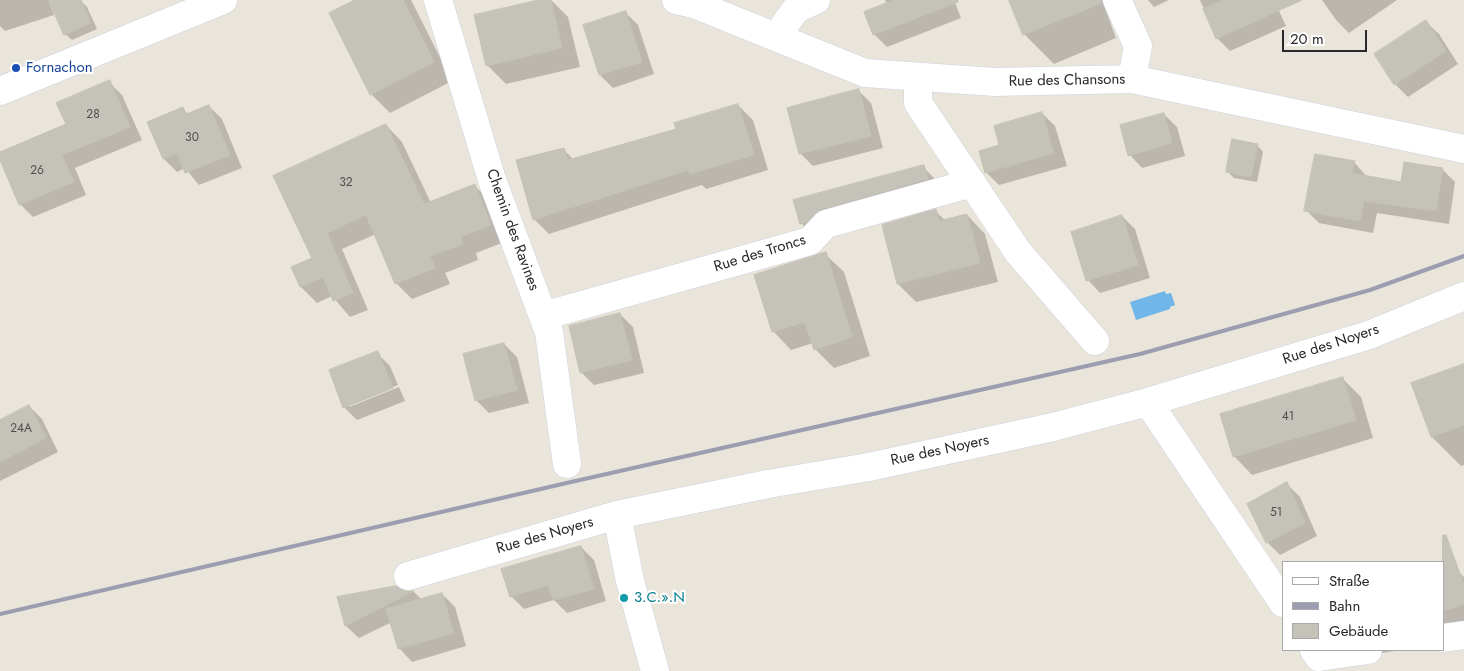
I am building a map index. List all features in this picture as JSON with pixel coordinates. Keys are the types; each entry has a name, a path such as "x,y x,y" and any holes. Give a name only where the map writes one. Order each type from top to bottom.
{"street":[{"path":"0,91 224,0"},
{"name":"Chemin des Ravines","path":"438,0 492,180 549,332 567,464"},
{"name":"Rue des Chansons","path":"676,0 694,4 865,73 995,82 1132,79 1464,149"},
{"path":"776,37 796,9 816,0"},
{"path":"1117,0 1138,46 1132,79"},
{"path":"918,78 918,103 1018,252 1095,341"},
{"name":"Rue des Troncs","path":"542,316 810,242 826,224 972,183"},
{"name":"Rue des Noyers","path":"408,576 617,515 768,484 869,467 1053,427 1148,402 1369,335 1464,296"},
{"path":"1148,402 1282,602"},
{"path":"617,515 630,580 655,671"},
{"path":"1444,638 1464,635"},
{"path":"1315,651 1319,658 1362,651"}],"water":[{"path":"1165,291 1166,294 1171,293 1175,305 1170,307 1170,309 1136,320 1130,302"}],"building":[{"path":"49,0 81,0 91,23 64,35"},
{"path":"355,0 403,0 434,62 370,95 329,13"},
{"path":"539,0 551,0 562,48 486,66 474,15"},
{"path":"894,0 958,0 958,2 873,35 864,12"},
{"path":"1009,0 1102,0 1102,3 1023,35"},
{"path":"1224,0 1302,0 1216,39 1203,9"},
{"path":"626,11 642,62 599,75 583,25"},
{"path":"1426,20 1446,51 1394,85 1374,54"},
{"path":"110,80 130,127 62,155 74,182 19,205 0,160 0,152 66,124 56,103"},
{"path":"859,89 871,136 799,154 787,108"},
{"path":"738,104 754,155 690,174 688,170 533,220 516,160 564,148 568,160 676,129 674,123"},
{"path":"209,105 230,155 185,173 177,153 163,159 147,122 183,107 186,114"},
{"path":"1042,112 1054,153 985,173 979,151 999,145 994,126"},
{"path":"1164,113 1172,143 1128,156 1120,125"},
{"path":"386,124 424,204 475,184 491,225 460,237 463,244 430,256 435,268 395,284 366,215 327,233 353,293 333,301 323,277 300,287 291,267 312,258 273,176"},
{"path":"1232,139 1258,144 1251,177 1226,172"},
{"path":"1315,154 1355,161 1352,173 1401,182 1404,162 1443,168 1436,211 1364,201 1360,221 1304,211"},
{"path":"924,165 928,179 822,209 806,222 800,224 793,200"},
{"path":"936,209 939,221 967,214 980,263 897,284 882,225"},
{"path":"1122,215 1138,265 1086,281 1071,232"},
{"path":"826,252 852,337 814,350 805,322 772,332 754,275"},
{"path":"620,313 632,360 580,373 569,326"},
{"path":"504,343 517,390 475,401 463,354"},
{"path":"378,351 393,388 343,408 329,370"},
{"path":"1464,364 1464,425 1431,437 1411,383"},
{"path":"1343,377 1356,420 1233,457 1220,414"},
{"path":"29,405 46,438 0,462 0,420"},
{"path":"1287,482 1305,523 1266,543 1247,504"},
{"path":"1443,535 1446,535 1464,585 1464,604 1444,611 1444,561"},
{"path":"581,546 594,589 553,600 548,585 510,597 501,569"},
{"path":"396,586 404,591 414,591 345,626 337,597"},
{"path":"442,593 454,633 398,649 386,609"}],"railway":[{"path":"0,614 571,482 1140,354 1370,290 1464,256"}],"place":[{"name":"Fornachon","path":"16,68"},
{"name":"3.C.».N","path":"624,598"}]}
